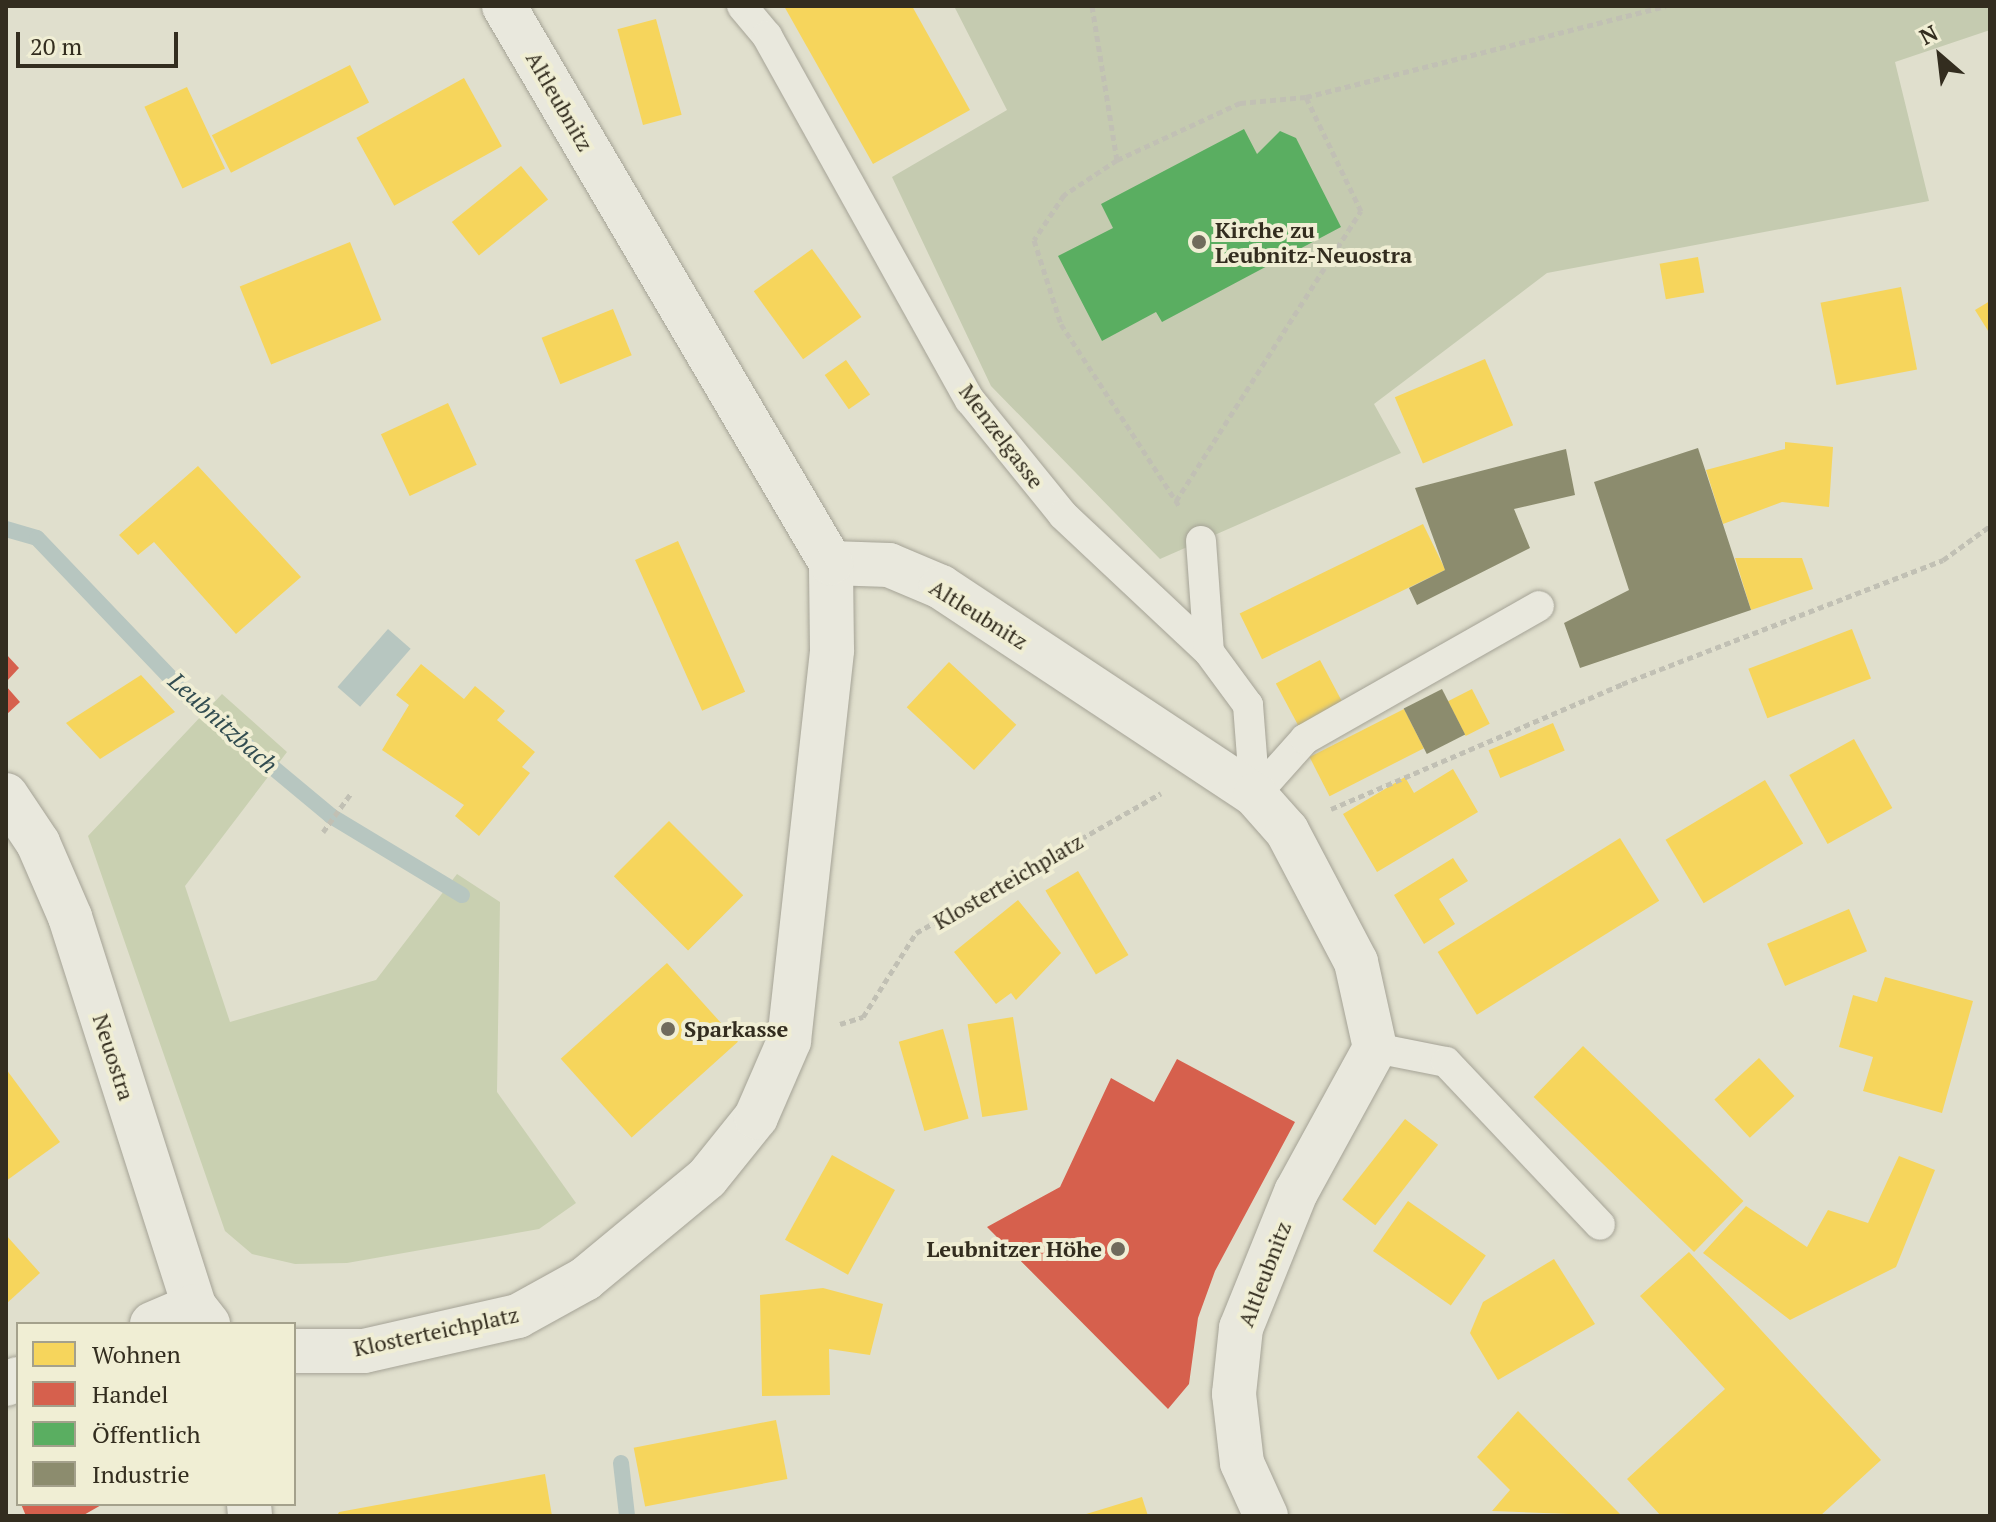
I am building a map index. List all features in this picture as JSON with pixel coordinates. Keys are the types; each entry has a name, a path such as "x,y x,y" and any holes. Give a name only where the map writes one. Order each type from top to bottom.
{"street":[{"name":"Altleubnitz","path":"504,6 831,563 889,565 941,587 1255,795 1287,831 1356,962 1375,1048 1296,1192 1241,1328 1234,1394 1242,1463 1266,1516"},
{"name":"Klosterteichplatz","path":"296,1351 364,1351 518,1316 585,1279 707,1178 756,1117 789,1041 832,650 831,563"},
{"name":"Neuostra","path":"6,795 38,843 70,917 201,1315"},
{"path":"163,1322 201,1315"}],"lane":[{"name":"Menzelgasse","path":"742,6 767,36 970,400 1063,515 1209,652 1248,705 1255,795"},
{"path":"1201,541 1209,652"},
{"path":"1255,795 1305,739 1539,606"},
{"path":"1375,1048 1446,1062 1600,1225"}],"path":[{"path":"1092,6 1117,160"},
{"path":"1201,541 1061,324 1034,240 1064,195 1117,160 1240,103 1306,97 1666,6"},
{"path":"1176,501 1361,211 1306,97"},
{"path":"1339,805 1622,684 1943,560 1990,526"},
{"name":"Klosterteichplatz","path":"789,1041 863,1017 916,933 1210,763"},
{"path":"323,832 352,792"}],"green space":[{"path":"954,6 1990,6 1990,30 1895,62 1929,201 1547,273 1374,404 1401,453 1160,559 991,386 892,177 1007,110"},
{"path":"222,694 287,752 185,886 230,1022 376,980 457,874 500,902 497,1092 576,1203 539,1229 347,1263 295,1264 252,1254 225,1231 88,836"}],"shaded area":[{"path":"388,629 411,649 360,707 337,687"}],"building: Wohnen":[{"path":"784,6 912,6 970,110 873,164"},
{"path":"656,19 682,115 643,125 617,29"},
{"path":"350,65 369,102 231,173 212,135"},
{"path":"464,78 502,146 394,206 356,138"},
{"path":"187,87 225,169 182,188 144,107"},
{"path":"521,166 548,199 479,255 452,222"},
{"path":"350,242 381,320 271,364 240,287"},
{"path":"812,249 861,317 803,359 754,291"},
{"path":"1698,257 1704,292 1666,299 1660,264"},
{"path":"1901,287 1917,369 1837,385 1821,303"},
{"path":"1990,301 1990,334 1975,310"},
{"path":"613,309 632,355 560,384 542,338"},
{"path":"1485,359 1513,425 1423,464 1395,397"},
{"path":"846,360 870,394 849,409 825,375"},
{"path":"448,403 477,465 410,496 381,434"},
{"path":"1785,442 1833,447 1829,507 1782,502 1723,524 1706,470 1785,449"},
{"path":"198,466 301,577 236,634 154,542 138,555 119,535"},
{"path":"1423,524 1445,570 1262,659 1240,613"},
{"path":"678,541 745,692 702,711 635,560"},
{"path":"1735,558 1802,558 1813,589 1751,610"},
{"path":"1852,629 1871,678 1767,718 1748,669"},
{"path":"1320,660 1343,704 1299,728 1276,683"},
{"path":"949,662 1016,725 974,770 907,707"},
{"path":"421,664 464,699 475,686 505,711 497,720 535,752 522,767 530,773 479,836 455,816 464,805 382,750 409,705 396,695"},
{"path":"141,675 175,712 100,759 66,723"},
{"path":"1472,689 1490,724 1466,736 1448,701"},
{"path":"1404,709 1424,748 1330,796 1310,757"},
{"path":"1553,723 1565,751 1500,778 1489,750"},
{"path":"1854,739 1892,808 1828,844 1789,775"},
{"path":"1453,769 1478,812 1377,872 1343,814 1405,777 1414,793"},
{"path":"1765,780 1803,843 1704,903 1666,840"},
{"path":"669,821 743,895 688,950 614,876"},
{"path":"1620,838 1659,901 1477,1015 1438,952"},
{"path":"1453,858 1468,881 1439,899 1455,924 1424,944 1394,895"},
{"path":"1078,871 1128,955 1096,975 1045,891"},
{"path":"1018,900 1061,953 1016,1000 1011,993 996,1004 954,952"},
{"path":"1849,909 1867,951 1785,986 1767,944"},
{"path":"667,963 738,1042 632,1137 561,1059"},
{"path":"1885,977 1973,1001 1942,1113 1863,1091 1873,1057 1839,1047 1853,995 1877,1002"},
{"path":"1013,1017 1028,1110 982,1117 968,1024"},
{"path":"943,1029 969,1118 924,1131 899,1042"},
{"path":"1583,1046 1743,1201 1694,1252 1534,1097"},
{"path":"1759,1058 1794,1096 1750,1138 1714,1100"},
{"path":"6,1069 60,1142 6,1181"},
{"path":"1405,1119 1438,1145 1375,1225 1342,1199"},
{"path":"832,1155 895,1190 848,1275 785,1240"},
{"path":"1899,1156 1935,1170 1896,1267 1790,1320 1703,1253 1746,1206 1807,1247 1828,1210 1868,1223"},
{"path":"1408,1201 1486,1255 1451,1305 1373,1251"},
{"path":"6,1235 40,1273 6,1304"},
{"path":"1689,1252 1881,1460 1820,1516 1661,1516 1627,1479 1725,1389 1640,1296"},
{"path":"1554,1259 1595,1324 1498,1380 1470,1333 1483,1302"},
{"path":"823,1288 883,1304 870,1355 829,1349 830,1395 762,1396 760,1295"},
{"path":"1518,1411 1622,1516 1492,1511 1510,1490 1477,1457"},
{"path":"776,1420 787,1479 645,1507 634,1448"},
{"path":"545,1474 552,1516 337,1516 339,1512"},
{"path":"1142,1497 1148,1516 1083,1516 1083,1515"}],"building: Handel":[{"path":"6,654 19,668 6,682"},
{"path":"6,686 20,702 6,715"},
{"name":"Leubnitzer Höhe","path":"1177,1059 1295,1122 1215,1271 1198,1318 1189,1384 1168,1409 987,1227 1060,1187 1111,1078 1154,1102"},
{"path":"22,1506 100,1506 82,1516 26,1516"}],"building: Öffentlich":[{"name":"Kirche zu Leubnitz-Neuostra","path":"1244,129 1257,154 1280,131 1296,138 1341,227 1162,322 1156,312 1102,341 1058,256 1113,228 1101,204"}],"building: Industrie":[{"path":"1698,448 1751,610 1580,668 1564,623 1629,590 1594,482"},
{"path":"1566,449 1575,495 1514,509 1530,548 1417,605 1409,588 1445,570 1415,488"},
{"path":"1442,689 1465,734 1427,754 1404,709"}],"waterway":[{"name":"Leubnitzbach","path":"6,529 37,538 193,701 331,816 462,895"},
{"name":"Leubnitzbach","path":"621,1463 627,1516"}],"place":[{"name":"Kirche zu Leubnitz-Neuostra","path":"1199,242"},
{"name":"Sparkasse","path":"668,1029"},
{"name":"Leubnitzer Höhe","path":"1118,1249"}]}
